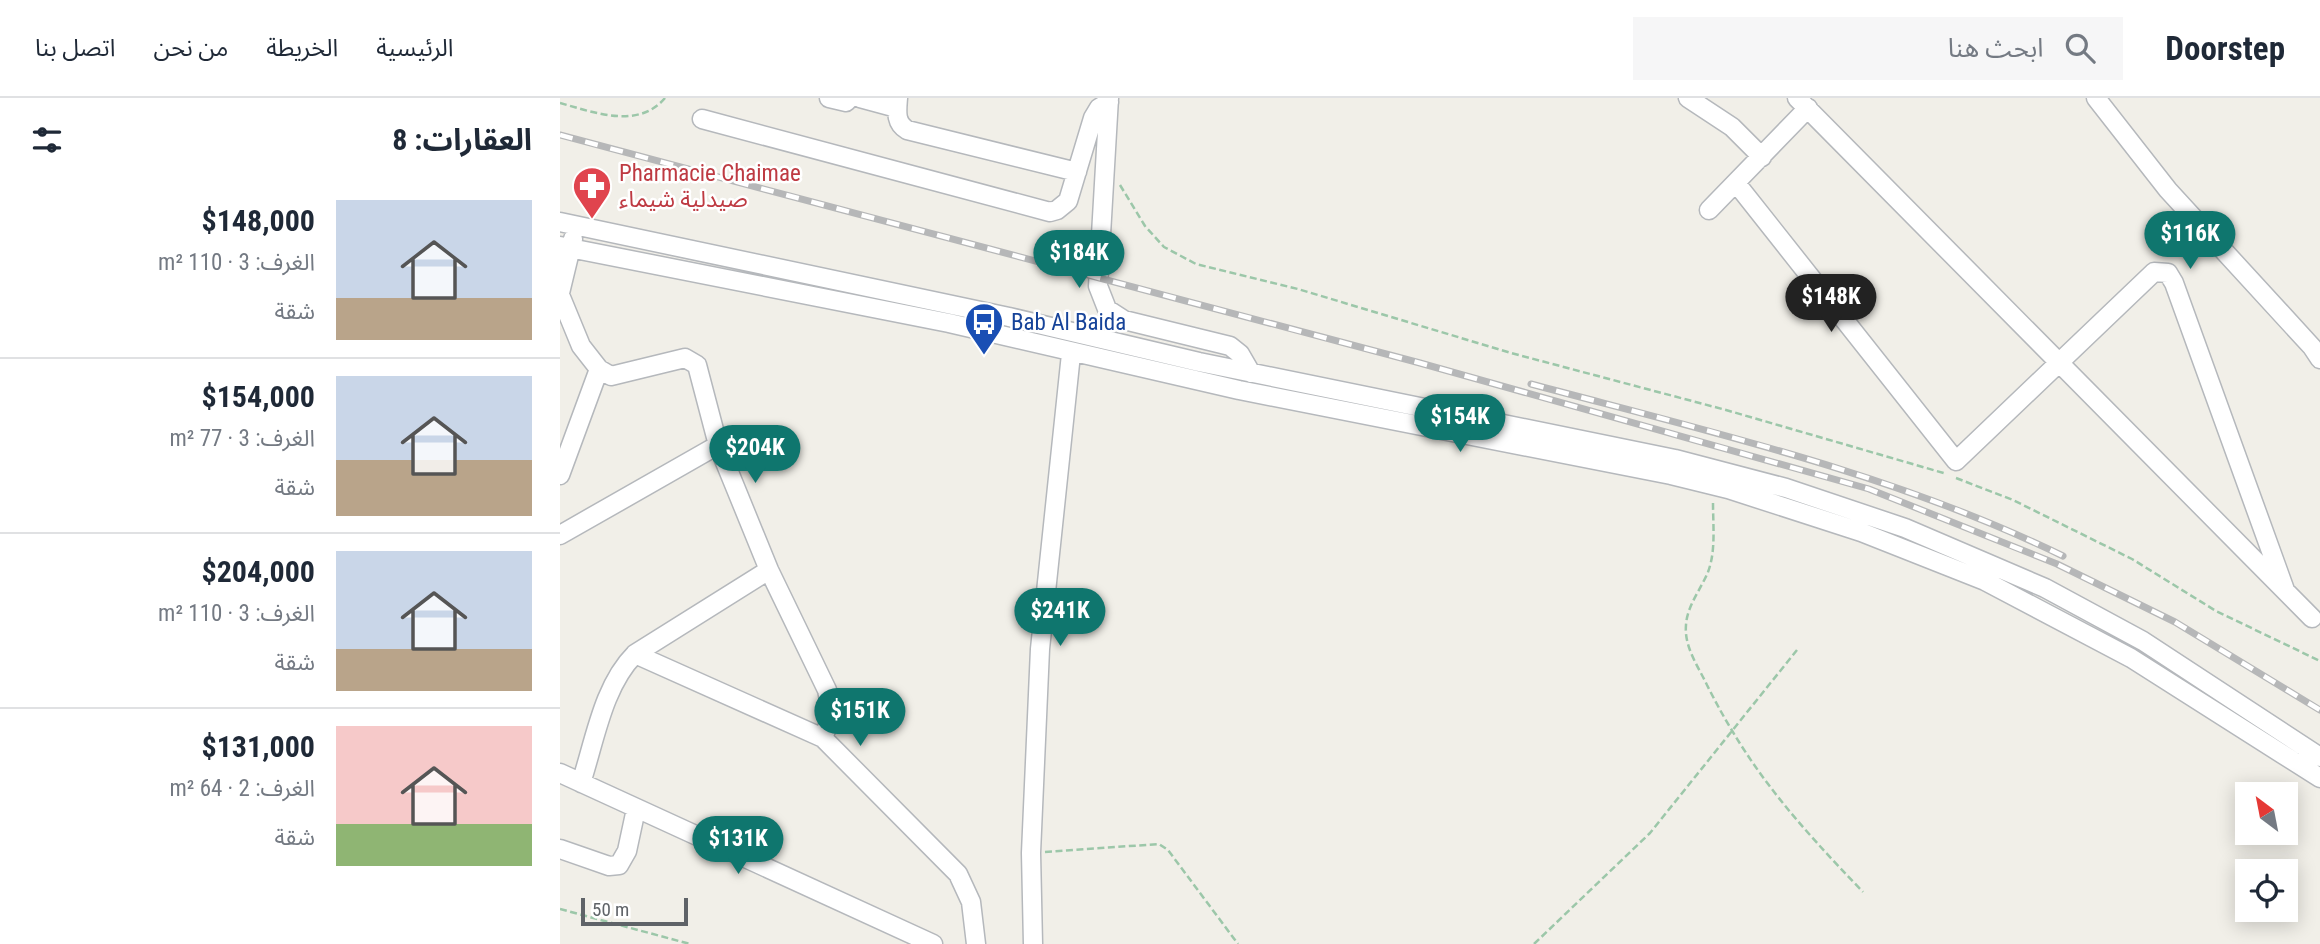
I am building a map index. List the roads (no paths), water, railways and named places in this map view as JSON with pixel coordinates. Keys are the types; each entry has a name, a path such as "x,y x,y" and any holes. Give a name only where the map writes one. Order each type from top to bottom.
{"street":[{"path":"829,98 846,102 850,98"},
{"path":"860,98 898,103 898,122 907,130 1077,172"},
{"path":"1688,98 1732,127 1762,157"},
{"path":"2096,98 2168,190 2312,346 2320,359"},
{"path":"702,119 1050,212 1063,207 1068,201 1093,118 1099,108 1109,100"},
{"path":"1109,100 1098,286 1102,302 1112,314 1124,320 1230,346 1240,354 1251,373"},
{"path":"1709,210 1762,157 1802,103 2312,618"},
{"path":"1736,183 1956,461 2057,361 2154,272 2168,273 2285,590"},
{"path":"823,738 832,715 832,706 769,570 718,446 699,368 695,362 680,359 611,376 599,369 581,346 560,294 568,224 984,311 1251,373 1675,458 1786,488 1866,514 1995,565 2095,613 2187,668 2320,757"},
{"path":"566,247 936,320 1071,354 1713,486 1861,532 1984,581 2131,658 2320,778"},
{"path":"1033,944 1031,853 1040,649 1071,354"},
{"path":"560,474 599,369"},
{"path":"560,535 718,446"},
{"path":"582,783 610,692 624,665 635,654 769,570"},
{"path":"635,654 823,738 958,874 971,902 976,944"},
{"path":"560,774 933,944"},
{"path":"560,849 609,866 619,865 627,851 636,809"}],"railway":[{"path":"560,135 1420,363 1869,489 2057,564 2175,622 2320,710"},
{"path":"1531,384 1734,438 1868,478 1934,501 2063,556"}],"place":[{"name":"Pharmacie Chaimae صيدلية شيماء","path":"592,220"},
{"name":"Bab Al Baida","path":"984,356"}]}
